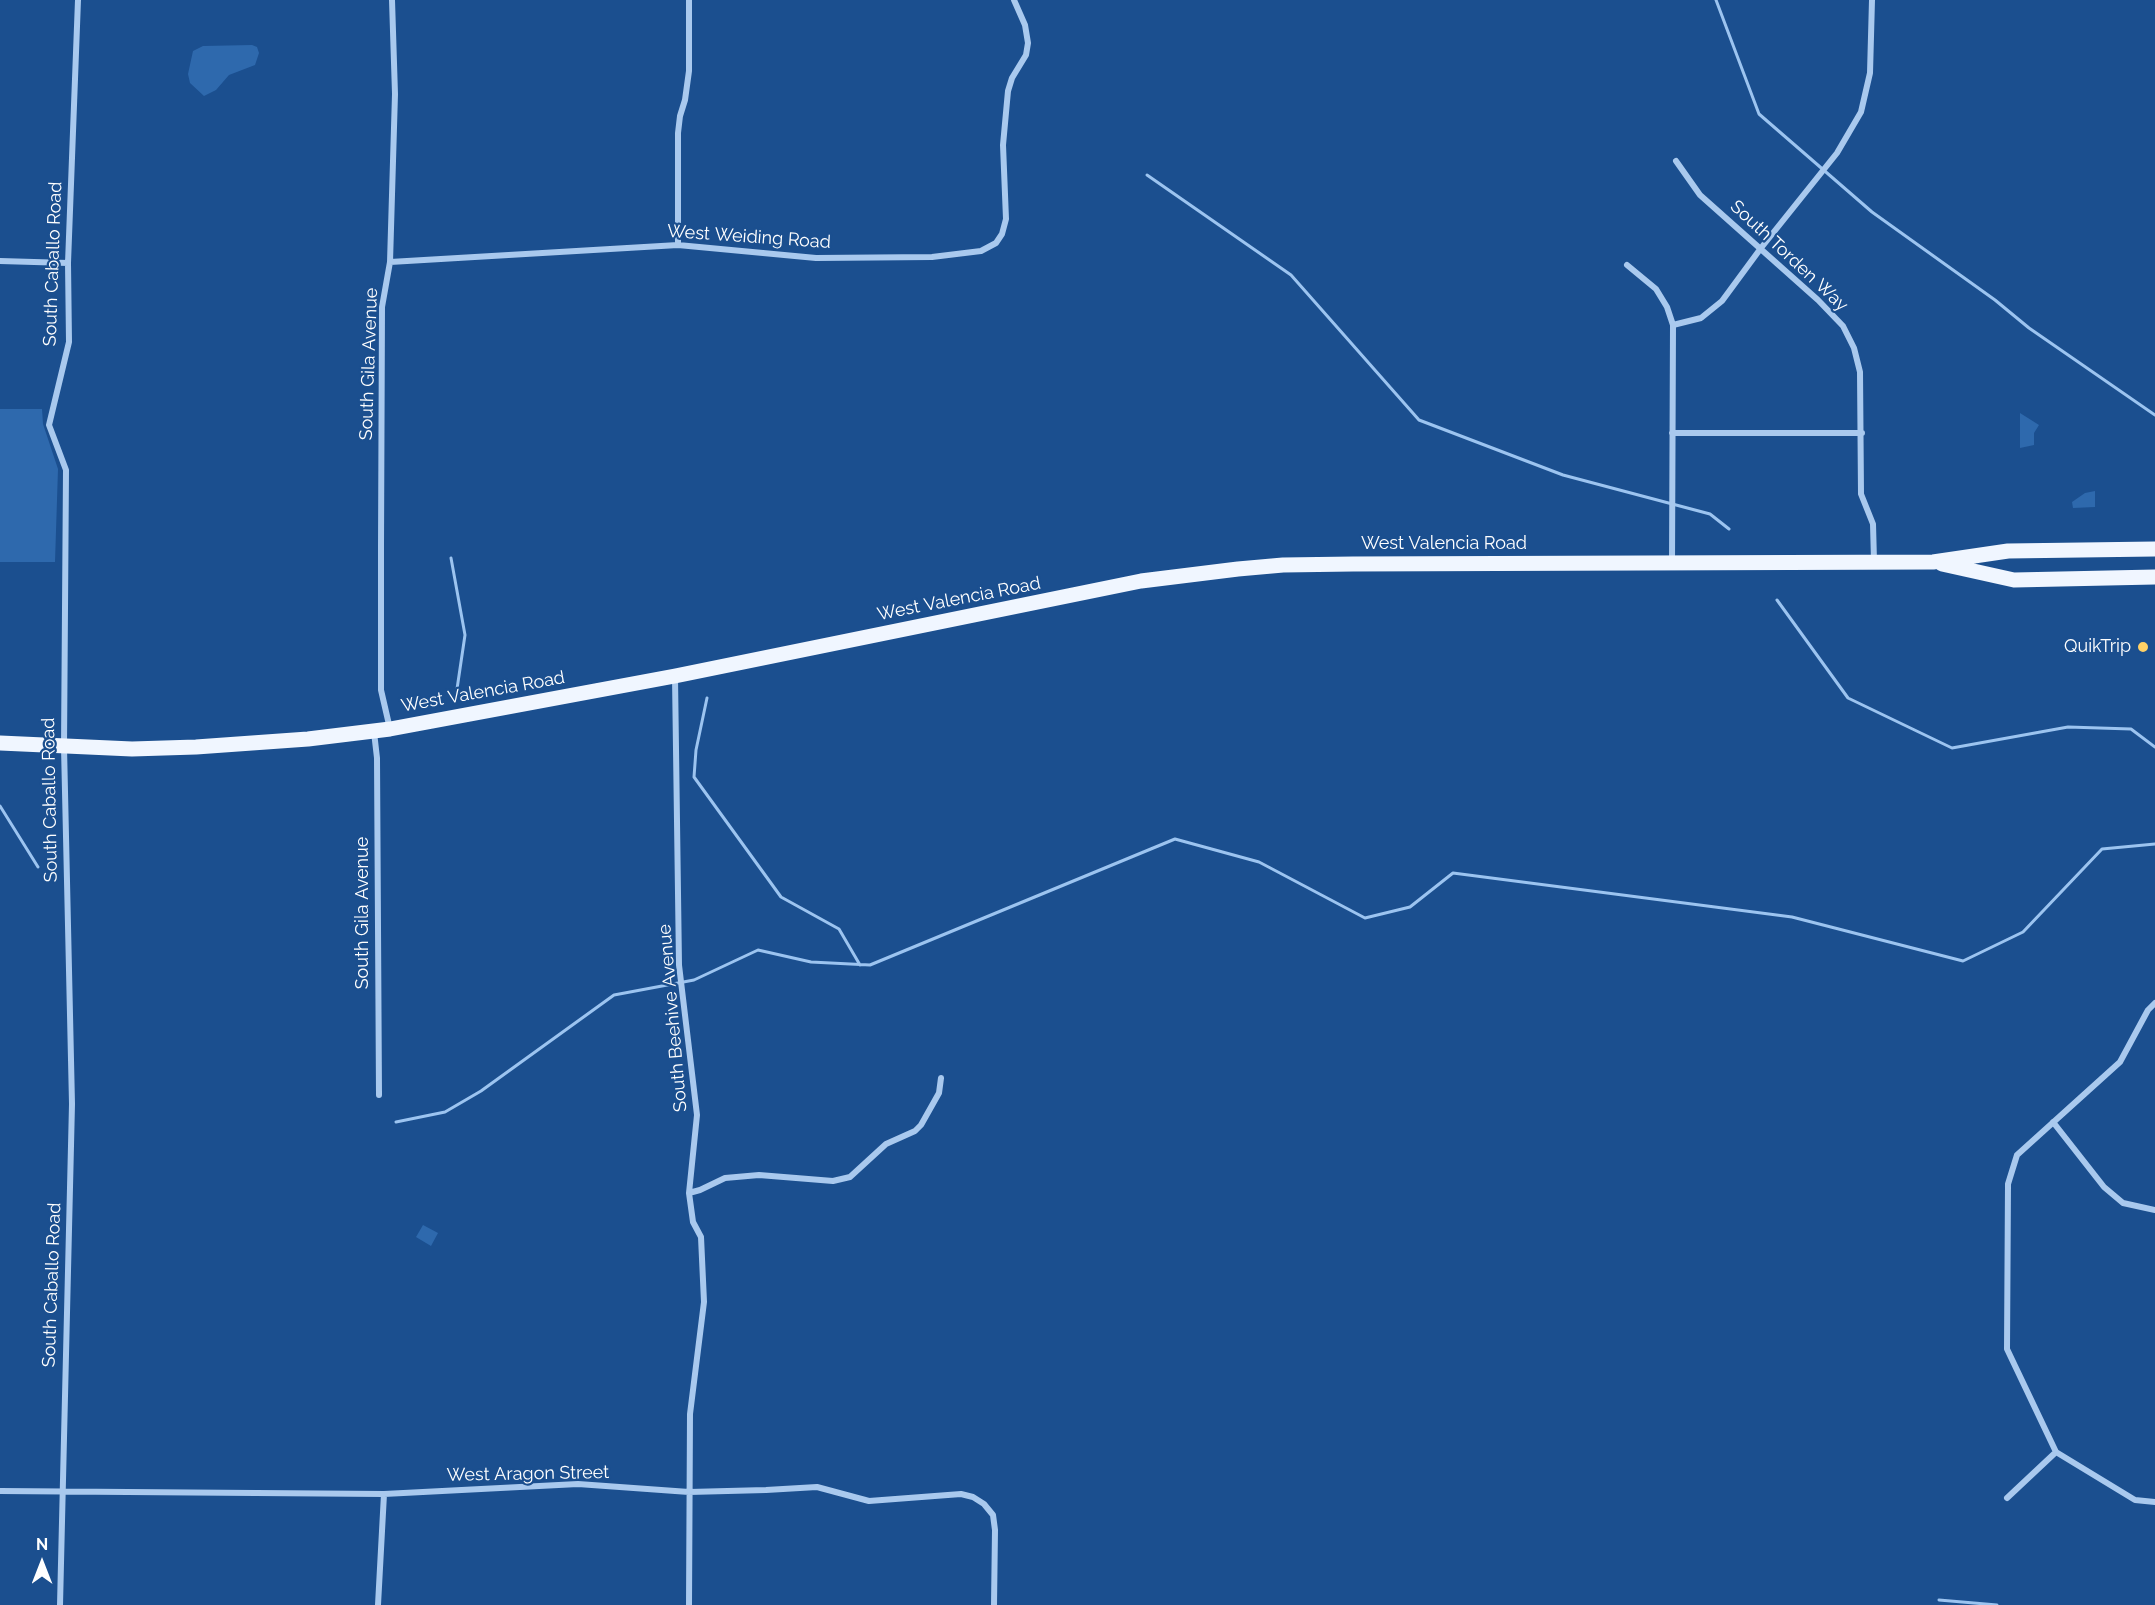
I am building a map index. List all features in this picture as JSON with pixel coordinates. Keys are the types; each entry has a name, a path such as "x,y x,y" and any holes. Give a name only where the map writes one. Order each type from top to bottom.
{"main road":[{"name":"West Valencia Road","path":"0,743 132,749 206,747 308,739 390,729 675,676 1181,574 1302,564 1933,562 2008,551 2155,549"},
{"name":"West Valencia Road","path":"1933,562 2014,580 2155,577"}],"street":[{"name":"South Caballo Road","path":"60,1605 72,1104 63,747 66,470 50,425 69,342 68,263 78,0"},
{"name":"South Gila Avenue","path":"390,729 381,690 381,568 382,307 390,262 395,94 392,0"},
{"path":"678,245 678,133 688,71 689,0"},
{"name":"West Weiding Road","path":"390,262 678,245 831,258 963,254 981,251 996,243 1002,234 1006,219 1004,145 1008,91 1012,78 1026,56 1028,43 1025,25 1014,0"},
{"path":"1673,325 1701,318 1722,301 1837,153 1862,112 1870,73 1872,0"},
{"name":"South Torden Way","path":"1676,161 1700,195 1761,248 1843,326 1854,348 1860,372 1862,494 1873,524 1874,562"},
{"path":"0,261 68,263"},
{"path":"1627,265 1656,289 1667,307 1673,325 1672,563"},
{"path":"1672,433 1862,433"},
{"name":"South Beehive Avenue","path":"675,676 679,965 697,1115 688,1193 693,1222 701,1237 704,1302 690,1414 689,1605"},
{"name":"South Gila Avenue","path":"374,731 377,758 379,1095"},
{"path":"2155,1003 2148,1010 2120,1062 2017,1155 2008,1184 2007,1349 2056,1452 2135,1500 2155,1502"},
{"path":"688,1193 725,1178 759,1175 833,1181 850,1176 886,1144 915,1131 921,1125 939,1092 941,1078"},
{"path":"2053,1122 2104,1187 2123,1203 2155,1209"},
{"path":"2007,1498 2056,1452"},
{"name":"West Aragon Street","path":"0,1491 384,1494 578,1484 689,1492 766,1491 817,1486 869,1501 961,1494 973,1497 984,1504 993,1515 995,1530 994,1605"},
{"path":"378,1605 384,1494"}],"shaded area":[{"path":"252,45 257,47 259,53 255,65 229,75 216,90 204,96 190,83 188,74 193,51 203,46"},
{"path":"0,409 42,409 43,424 58,469 55,562 0,562"},
{"path":"2020,413 2039,425 2034,433 2034,445 2020,448"},
{"path":"2095,491 2095,507 2073,508 2072,502 2085,493"},
{"path":"423,1225 438,1233 431,1246 416,1237"}],"waterway":[{"path":"1716,0 1759,114 1872,212 1995,300 2029,328 2155,415"},
{"path":"1147,175 1291,275 1419,420 1563,475 1710,514 1729,529"},
{"path":"451,558 465,635 457,689"},
{"path":"1777,600 1848,698 1952,748 2068,727 2131,729 2155,747"},
{"path":"707,698 696,750 694,777 781,897 839,929 860,965"},
{"path":"0,806 38,867"},
{"path":"396,1122 445,1112 481,1091 614,995 694,980 758,950 811,962 870,965 1175,839 1259,862 1365,918 1410,907 1453,873 1792,917 1963,961 2023,932 2102,849 2155,844"},
{"path":"1939,1600 1997,1605"}],"place":[{"name":"QuikTrip","path":"2143,647"}]}
